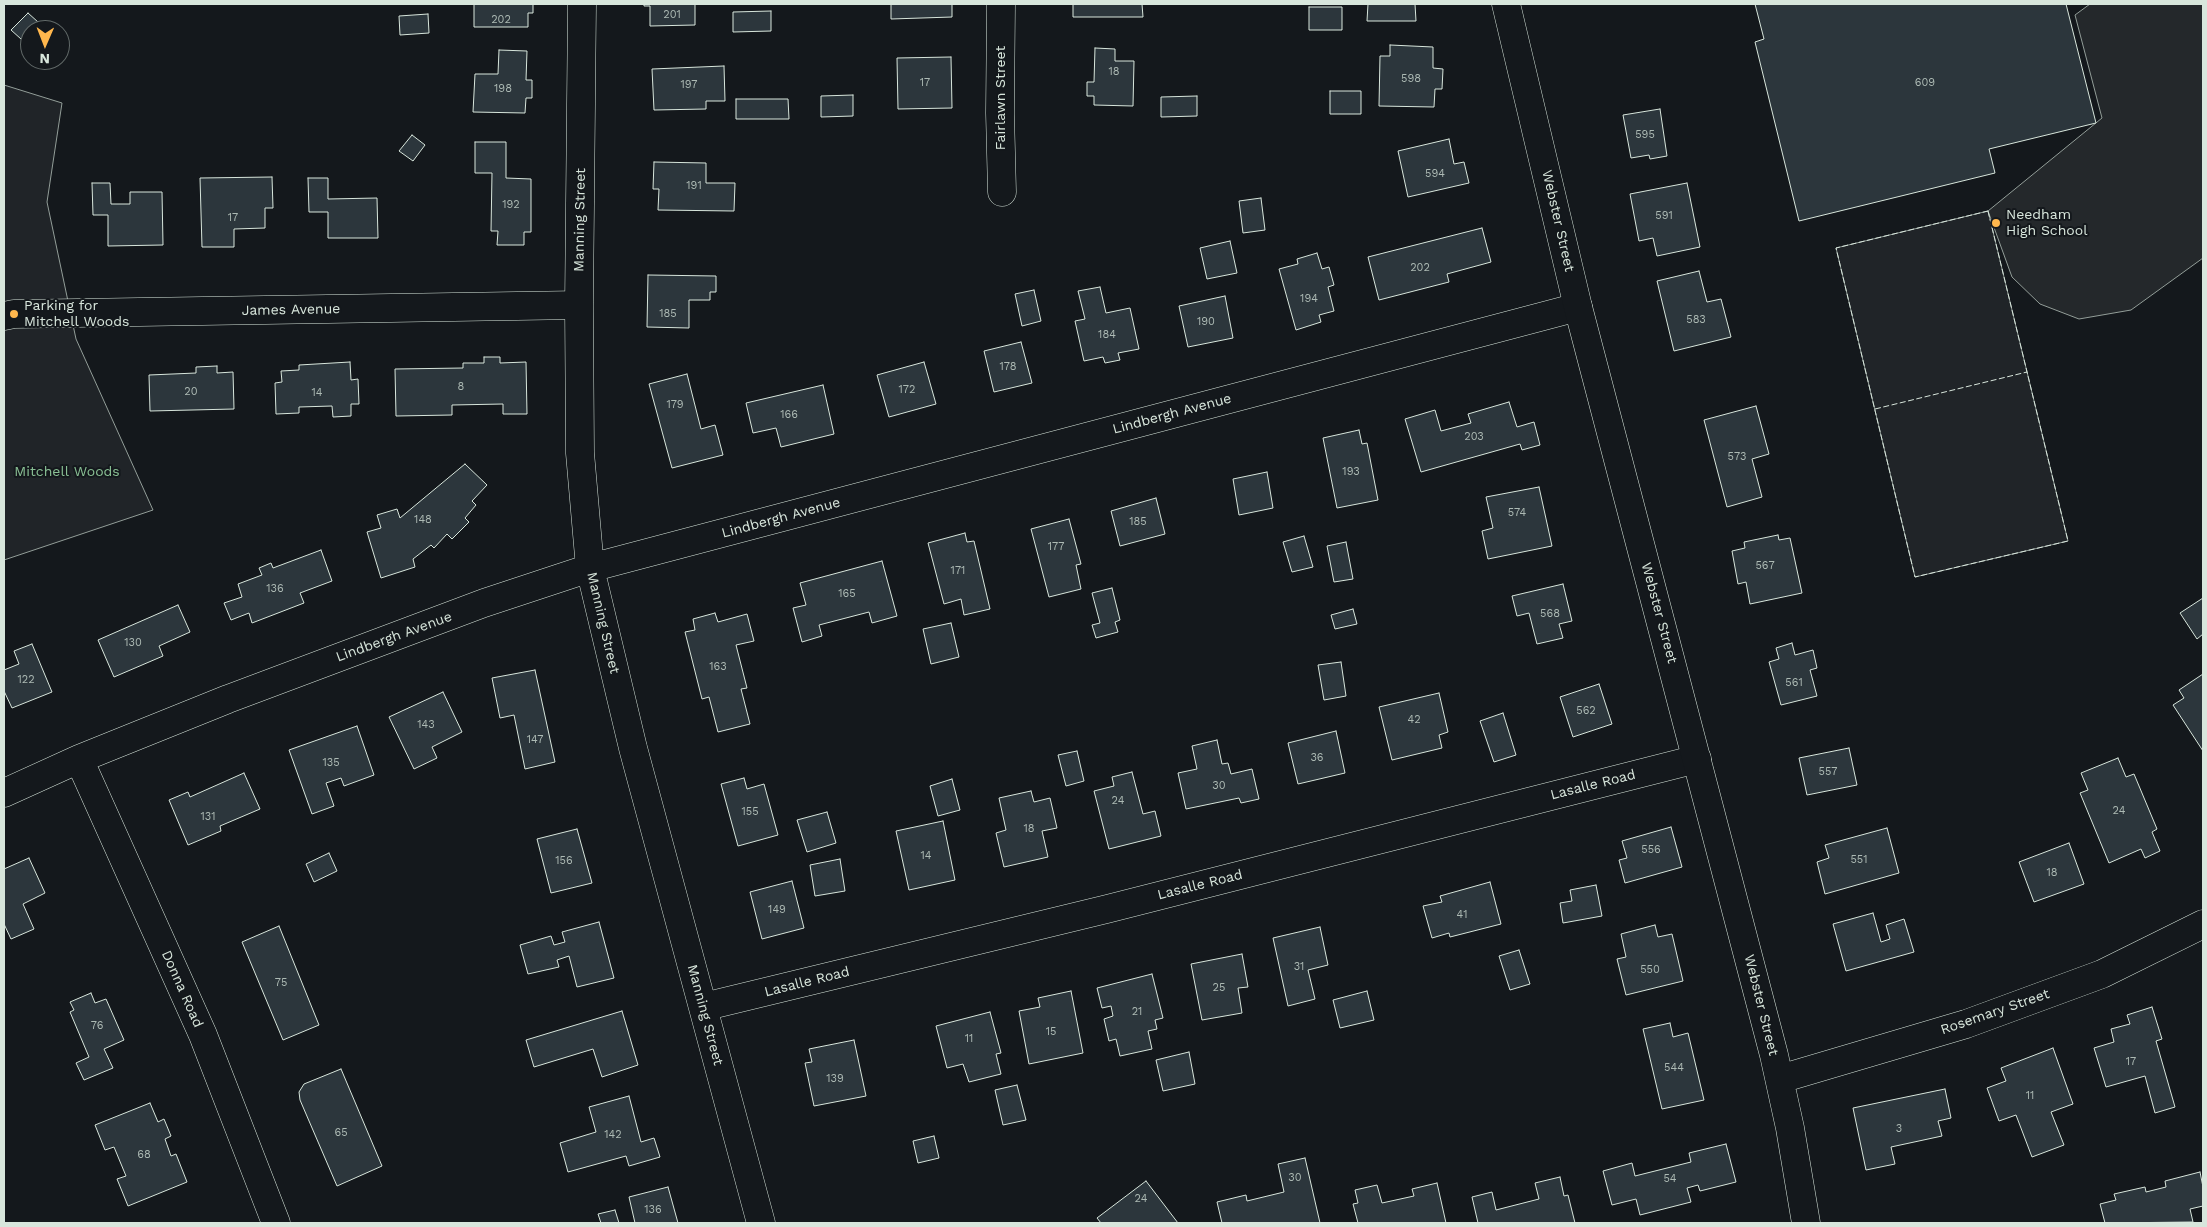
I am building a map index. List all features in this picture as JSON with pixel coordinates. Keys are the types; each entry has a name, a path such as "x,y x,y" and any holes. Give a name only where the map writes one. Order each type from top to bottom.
{"street":[{"name":"Manning Street","path":"582,4 579,305 580,452 590,568 633,748 761,1223"},
{"name":"Fairlawn Street","path":"1001,4 1000,113 1002,192"},
{"name":"Webster Street","path":"1506,4 1578,307 1780,1080 1806,1223"},
{"name":"James Avenue","path":"4,316 579,305"},
{"name":"Lindbergh Avenue","path":"4,794 79,759 228,699 447,617 590,568 1578,307"},
{"name":"Donna Road","path":"79,759 203,1035 276,1223"},
{"name":"Lasalle Road","path":"703,1007 1107,909 1697,759"},
{"name":"Rosemary Street","path":"1780,1080 1975,1020 2102,974 2203,924"}],"green space":[{"name":"Mitchell Woods","path":"4,85 62,103 47,202 76,339 153,510 4,560"},
{"path":"1988,211 2068,541 1915,577 1836,248"}],"shaded area":[{"path":"2090,4 2203,4 2203,258 2131,310 2079,319 2040,304 2012,277 1988,211 2102,118 2075,15"}],"building":[{"path":"474,4 533,4 533,13 528,13 528,27 474,27"},
{"path":"644,4 695,4 695,25 650,26 650,6 644,6"},
{"path":"891,4 952,4 952,17 891,19"},
{"path":"1073,4 1142,4 1143,17 1073,17"},
{"path":"1368,4 1415,4 1416,21 1367,21"},
{"path":"1755,4 2066,4 2096,123 1989,149 1995,173 1799,221 1755,42 1764,39"},
{"path":"1309,7 1342,7 1342,30 1309,30"},
{"path":"771,11 771,31 733,32 733,12"},
{"path":"28,13 36,20 21,20"},
{"path":"428,14 429,33 400,35 399,16"},
{"path":"20,21 20,38 11,30"},
{"path":"1390,45 1433,47 1433,68 1443,69 1442,89 1435,89 1434,107 1379,106 1380,56 1390,56"},
{"path":"1095,48 1115,49 1115,61 1134,61 1133,106 1094,105 1094,96 1087,96 1087,82 1094,82"},
{"path":"499,50 527,51 526,80 532,80 532,98 526,98 525,113 473,112 475,74 498,74"},
{"path":"951,57 952,108 898,109 897,58"},
{"path":"724,66 725,101 706,101 706,109 654,110 652,69"},
{"path":"1330,91 1361,91 1361,114 1330,114"},
{"path":"853,95 853,116 821,117 821,96"},
{"path":"1197,96 1197,116 1161,117 1161,97"},
{"path":"736,99 788,99 789,119 736,119"},
{"path":"1660,109 1667,156 1650,159 1649,155 1631,158 1623,115"},
{"path":"412,135 425,145 413,161 399,151"},
{"path":"1449,139 1454,164 1464,162 1469,183 1408,197 1398,151"},
{"path":"475,142 506,142 506,178 531,179 531,232 524,232 524,245 497,245 498,231 491,231 492,173 475,173"},
{"path":"654,162 706,163 706,183 735,183 734,211 658,210 659,189 653,189"},
{"path":"272,177 273,208 265,208 265,228 234,229 234,247 202,247 200,178"},
{"path":"308,178 328,178 328,199 377,198 378,238 328,238 328,212 309,212"},
{"path":"92,183 110,183 111,204 130,204 130,192 162,192 163,245 108,246 108,215 93,215"},
{"path":"1687,183 1700,247 1657,256 1653,238 1639,241 1630,194"},
{"path":"1261,198 1265,230 1243,233 1239,201"},
{"path":"1482,228 1491,262 1447,274 1449,282 1379,300 1368,257"},
{"path":"1230,241 1237,273 1207,279 1200,248"},
{"path":"1317,253 1322,269 1329,267 1334,285 1328,287 1334,311 1319,315 1321,322 1296,330 1279,269 1298,264 1297,259"},
{"path":"1699,271 1707,302 1721,299 1731,337 1674,351 1657,281"},
{"path":"648,275 716,276 716,292 710,292 710,300 689,300 689,328 647,327"},
{"path":"1100,287 1106,313 1130,308 1139,349 1118,353 1120,360 1105,363 1103,357 1084,361 1075,321 1085,319 1078,291"},
{"path":"1034,290 1041,321 1022,326 1015,294"},
{"path":"1225,296 1233,338 1188,347 1179,306"},
{"path":"1021,342 1032,383 994,392 984,351"},
{"path":"484,357 500,357 500,363 526,362 527,414 503,414 503,404 452,405 452,415 396,416 395,369 463,368 463,363 484,363"},
{"path":"350,362 351,380 358,379 359,404 351,404 351,416 333,417 332,406 299,407 299,413 276,414 275,383 282,382 281,371 299,370 299,365"},
{"path":"924,362 936,404 889,417 877,375"},
{"path":"217,366 217,373 233,372 234,409 150,411 149,375 196,373 196,367"},
{"path":"687,374 701,429 715,425 723,455 672,468 649,384"},
{"path":"823,385 834,434 781,447 776,428 753,433 746,403"},
{"path":"1509,402 1517,427 1534,422 1540,445 1522,450 1520,444 1421,472 1405,419 1435,410 1441,431 1471,423 1468,414"},
{"path":"1756,406 1769,454 1752,459 1762,497 1727,507 1704,420"},
{"path":"1359,430 1362,444 1367,443 1378,500 1337,508 1323,438"},
{"path":"465,464 487,485 472,501 476,505 465,518 469,522 452,539 447,534 434,548 431,545 413,559 415,567 381,578 367,532 381,528 377,515 397,509 400,518"},
{"path":"1267,472 1273,508 1239,515 1233,479"},
{"path":"1539,487 1552,546 1488,559 1482,531 1493,528 1486,497"},
{"path":"1156,498 1165,534 1120,546 1111,511"},
{"path":"1069,519 1081,564 1076,565 1081,589 1049,597 1031,529"},
{"path":"965,533 967,542 974,541 990,609 964,615 961,599 944,604 928,543"},
{"path":"1778,535 1779,540 1790,538 1802,593 1750,604 1746,582 1738,584 1732,551 1745,548 1744,542"},
{"path":"1304,536 1313,567 1292,572 1283,542"},
{"path":"1346,542 1353,579 1334,582 1327,546"},
{"path":"321,550 332,581 300,593 304,603 252,623 249,613 231,620 224,603 242,597 238,584 262,575 259,568 271,563 273,568"},
{"path":"882,561 897,616 872,623 869,612 819,625 822,636 802,642 793,608 806,605 800,583"},
{"path":"1563,584 1572,621 1559,624 1563,638 1537,644 1529,613 1517,616 1512,596"},
{"path":"1112,588 1120,620 1115,622 1118,632 1096,638 1092,625 1100,623 1092,593"},
{"path":"2203,598 2203,634 2197,639 2180,613"},
{"path":"178,605 190,632 159,646 163,656 114,677 98,640"},
{"path":"1353,609 1357,624 1335,629 1331,615"},
{"path":"715,613 718,622 747,614 754,641 736,645 747,688 741,689 750,724 718,732 709,697 702,699 685,632 695,630 693,619"},
{"path":"951,623 959,657 931,664 923,629"},
{"path":"1792,643 1795,655 1813,650 1817,668 1810,670 1817,696 1781,705 1769,662 1779,659 1776,648"},
{"path":"32,644 52,692 12,708 4,691 4,670 19,664 14,651"},
{"path":"1341,662 1346,696 1324,700 1318,665"},
{"path":"535,670 555,762 525,769 514,715 500,718 492,678"},
{"path":"2203,674 2203,751 2173,705 2184,698 2179,690"},
{"path":"1599,684 1612,724 1573,737 1560,697"},
{"path":"443,692 462,732 432,747 437,758 414,769 389,717"},
{"path":"1439,693 1448,732 1439,735 1442,748 1392,760 1379,707"},
{"path":"1503,713 1516,755 1494,762 1480,721"},
{"path":"357,726 374,775 344,786 341,778 326,783 334,806 312,814 289,750"},
{"path":"1336,731 1345,773 1298,784 1288,743"},
{"path":"1217,740 1222,764 1228,763 1231,774 1252,769 1259,799 1241,803 1239,798 1186,809 1178,773 1197,769 1192,746"},
{"path":"1849,748 1857,785 1807,795 1799,758"},
{"path":"1077,751 1084,781 1066,786 1058,755"},
{"path":"2118,758 2126,777 2134,774 2157,829 2152,832 2160,851 2145,858 2141,849 2109,863 2080,793 2088,790 2081,773"},
{"path":"1132,772 1143,814 1155,811 1161,836 1109,849 1094,791 1114,786 1112,777"},
{"path":"244,773 260,809 220,826 221,831 188,845 169,800 188,792 190,797"},
{"path":"744,778 747,789 764,784 778,835 738,846 721,784"},
{"path":"952,779 960,810 938,816 930,786"},
{"path":"1031,791 1034,802 1050,798 1057,828 1042,831 1048,857 1004,867 996,833 1006,830 999,798"},
{"path":"827,812 836,843 807,852 797,820"},
{"path":"943,821 955,880 909,890 896,831"},
{"path":"1671,827 1682,867 1625,883 1619,860 1627,858 1622,841"},
{"path":"1887,828 1899,873 1825,894 1817,862 1829,858 1825,845"},
{"path":"577,829 592,883 551,893 537,839"},
{"path":"2069,843 2084,884 2034,902 2019,862"},
{"path":"329,853 337,871 314,882 306,864"},
{"path":"29,858 45,893 23,904 34,929 11,939 4,924 4,869"},
{"path":"840,859 845,891 815,896 810,865"},
{"path":"792,881 804,928 762,939 750,892"},
{"path":"1490,882 1501,924 1450,937 1449,933 1432,938 1423,906 1442,902 1440,896"},
{"path":"1596,885 1602,916 1563,923 1560,903 1572,901 1570,890"},
{"path":"1873,913 1881,942 1890,939 1886,925 1904,919 1914,952 1846,971 1833,924"},
{"path":"599,922 614,978 577,987 569,956 557,960 559,967 528,974 520,945 551,936 554,945 565,942 562,932"},
{"path":"1655,925 1658,937 1672,934 1683,981 1626,995 1617,959 1626,957 1621,934"},
{"path":"279,926 319,1025 283,1040 242,942"},
{"path":"1320,927 1328,965 1308,970 1315,999 1288,1006 1273,938"},
{"path":"1519,950 1530,984 1510,990 1499,956"},
{"path":"1242,954 1248,987 1238,988 1242,1013 1202,1020 1191,964"},
{"path":"1152,974 1163,1018 1155,1020 1157,1029 1148,1031 1152,1049 1120,1056 1116,1039 1109,1041 1104,1019 1113,1016 1111,1006 1102,1008 1097,988"},
{"path":"1071,991 1083,1053 1029,1064 1019,1011 1040,1007 1038,998"},
{"path":"1367,991 1374,1020 1340,1028 1333,1000"},
{"path":"91,993 95,1003 106,999 124,1040 104,1049 113,1068 84,1080 76,1063 89,1057 70,1012 74,1010 70,1002"},
{"path":"2152,1007 2162,1039 2156,1041 2175,1107 2155,1113 2145,1076 2106,1087 2094,1048 2114,1042 2111,1029 2130,1024 2127,1015"},
{"path":"622,1011 638,1065 602,1077 593,1049 534,1067 526,1040"},
{"path":"990,1012 1001,1053 996,1054 1001,1074 969,1082 963,1064 947,1068 936,1026"},
{"path":"1670,1023 1673,1037 1688,1033 1704,1100 1662,1109 1643,1029"},
{"path":"854,1040 866,1096 814,1106 805,1063 812,1062 809,1049"},
{"path":"2053,1048 2073,1104 2051,1112 2064,1145 2032,1157 2016,1115 1999,1121 1987,1088 2006,1081 2001,1068"},
{"path":"1189,1052 1195,1084 1163,1091 1156,1060"},
{"path":"341,1069 382,1166 337,1186 300,1100 299,1092 304,1084"},
{"path":"1017,1085 1026,1120 1003,1125 995,1090"},
{"path":"1945,1089 1951,1118 1938,1121 1942,1136 1891,1147 1895,1164 1866,1170 1853,1108"},
{"path":"629,1096 641,1142 654,1138 660,1157 629,1166 626,1156 568,1172 560,1143 596,1132 589,1107"},
{"path":"150,1103 158,1122 164,1119 171,1136 165,1139 171,1156 176,1154 187,1182 128,1206 117,1179 126,1176 114,1147 105,1150 95,1125"},
{"path":"934,1136 939,1158 918,1163 913,1141"},
{"path":"1726,1144 1736,1182 1700,1191 1698,1185 1687,1188 1691,1202 1640,1215 1636,1199 1612,1205 1603,1171 1632,1163 1635,1176 1691,1162 1689,1153"},
{"path":"1305,1158 1320,1223 1222,1223 1217,1202 1246,1195 1247,1201 1284,1192 1278,1164"},
{"path":"2200,1172 2203,1187 2203,1206 2190,1209 2193,1222 2105,1223 2100,1204 2116,1200 2114,1194 2145,1187 2146,1192 2166,1187 2165,1181"},
{"path":"1560,1177 1564,1196 1568,1195 1575,1223 1478,1223 1472,1197 1492,1192 1496,1210 1539,1199 1535,1183"},
{"path":"1146,1181 1178,1223 1101,1223 1097,1218"},
{"path":"1437,1183 1446,1223 1358,1223 1353,1204 1358,1203 1355,1190 1377,1185 1382,1203 1414,1196 1412,1189"},
{"path":"668,1187 678,1223 635,1223 629,1197"},
{"path":"615,1210 619,1223 601,1223 598,1214"}],"fence":[{"path":"1988,211 2068,541 1915,577 1836,248 1988,211"},
{"path":"1875,409 2027,372"}],"place":[{"name":"Needham High School","path":"1996,223"},
{"name":"Parking for Mitchell Woods","path":"14,314"}]}
